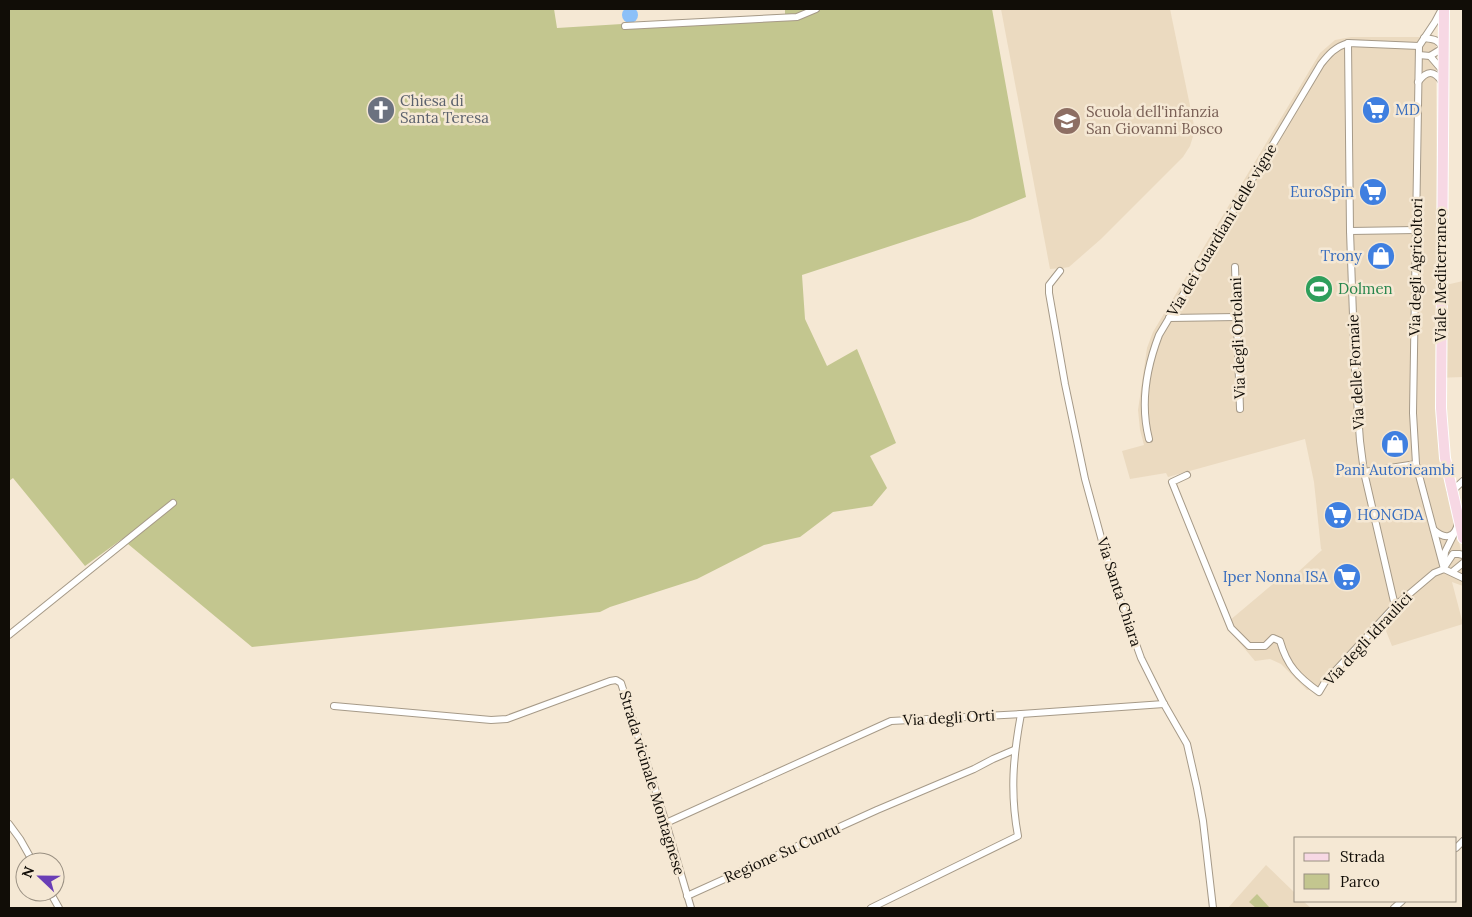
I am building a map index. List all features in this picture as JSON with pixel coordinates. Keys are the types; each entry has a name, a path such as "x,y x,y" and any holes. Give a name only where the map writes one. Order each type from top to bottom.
{"main road":[{"name":"Viale Mediterraneo","path":"1443,9 1440,408 1445,458 1451,492 1459,521 1459,536"}],"street":[{"path":"624,26 797,18 816,9"},
{"path":"1348,44 1419,46 1443,9"},
{"path":"1419,55 1430,56 1443,48 1440,42 1424,38"},
{"name":"Via delle Fornaie","path":"1348,44 1350,231 1355,372 1360,441 1364,472 1395,606"},
{"name":"Via dei Guardiani delle vigne","path":"1148,439 1145,422 1146,382 1152,352 1159,335 1321,64 1329,53 1338,46 1348,44"},
{"name":"Via degli Agricoltori","path":"1419,46 1413,413 1416,464 1444,569"},
{"path":"1430,56 1442,70"},
{"path":"1418,82 1423,75 1429,73 1438,76 1442,82"},
{"path":"1350,231 1416,230"},
{"name":"Via degli Ortolani","path":"1235,268 1240,409"},
{"name":"Via Santa Chiara","path":"1060,272 1049,285 1049,293 1064,381 1085,479 1124,614 1141,658 1187,744 1201,813 1213,908"},
{"path":"1169,318 1237,318"},
{"path":"1364,472 1416,464"},
{"name":"Via degli Idraulici","path":"1188,474 1172,482 1231,628 1249,646 1265,646 1273,638 1280,640 1284,656 1302,680 1319,692 1325,682 1395,606 1434,573 1444,569"},
{"path":"1451,492 1463,481"},
{"path":"9,635 173,503"},
{"path":"1433,529 1440,536 1459,536"},
{"path":"1459,536 1449,553 1444,569 1463,578"},
{"path":"1438,546 1449,553 1463,556"},
{"path":"1452,572 1463,564"},
{"name":"Strada vicinale Montagnese","path":"334,706 477,719 507,719 598,684 616,680 621,683 691,908"},
{"name":"Via degli Orti","path":"666,823 891,721 1164,704"},
{"path":"870,908 1018,836 1013,809 1014,750 1021,714"},
{"name":"Regione Su Cuntu","path":"686,896 1014,750"},
{"path":"9,824 27,852"}],"shaded area":[{"path":"1001,9 1170,9 1195,130 1190,146 1183,157 1101,239 1069,267 1050,269"},
{"path":"1351,37 1436,37 1437,287 1463,281 1463,377 1436,378 1439,448 1463,559 1463,586 1452,582 1463,624 1392,646 1384,626 1322,689 1307,690 1281,664 1270,659 1255,661 1228,629 1229,621 1280,578 1285,584 1322,550 1314,482 1305,439 1168,477 1166,473 1130,479 1122,451 1144,445 1138,410 1147,348 1153,332 1320,53 1335,40"},
{"path":"1266,865 1294,892 1294,902 1304,902 1311,908 1228,908"}],"green space":[{"path":"9,9 554,9 557,28 785,14 785,9 992,9 1026,197 970,220 802,275 805,319 827,366 857,349 896,443 870,456 887,488 872,506 833,512 800,537 764,545 697,579 610,607 600,612 252,647 122,539 85,566 13,478 9,481"},
{"path":"1257,894 1270,908 1256,908 1249,902"}],"water":[{"path":"630,7 636,9 638,15 636,21 630,23 624,21 622,15 624,9"}],"place":[{"name":"Chiesa di Santa Teresa","path":"381,110"},
{"name":"MD","path":"1376,110"},
{"name":"Scuola dell'infanzia San Giovanni Bosco","path":"1067,121"},
{"name":"EuroSpin","path":"1373,192"},
{"name":"Trony","path":"1381,256"},
{"name":"Dolmen","path":"1319,289"},
{"name":"Pani Autoricambi","path":"1395,444"},
{"name":"HONGDA","path":"1338,515"},
{"name":"Iper Nonna ISA","path":"1347,577"}]}
